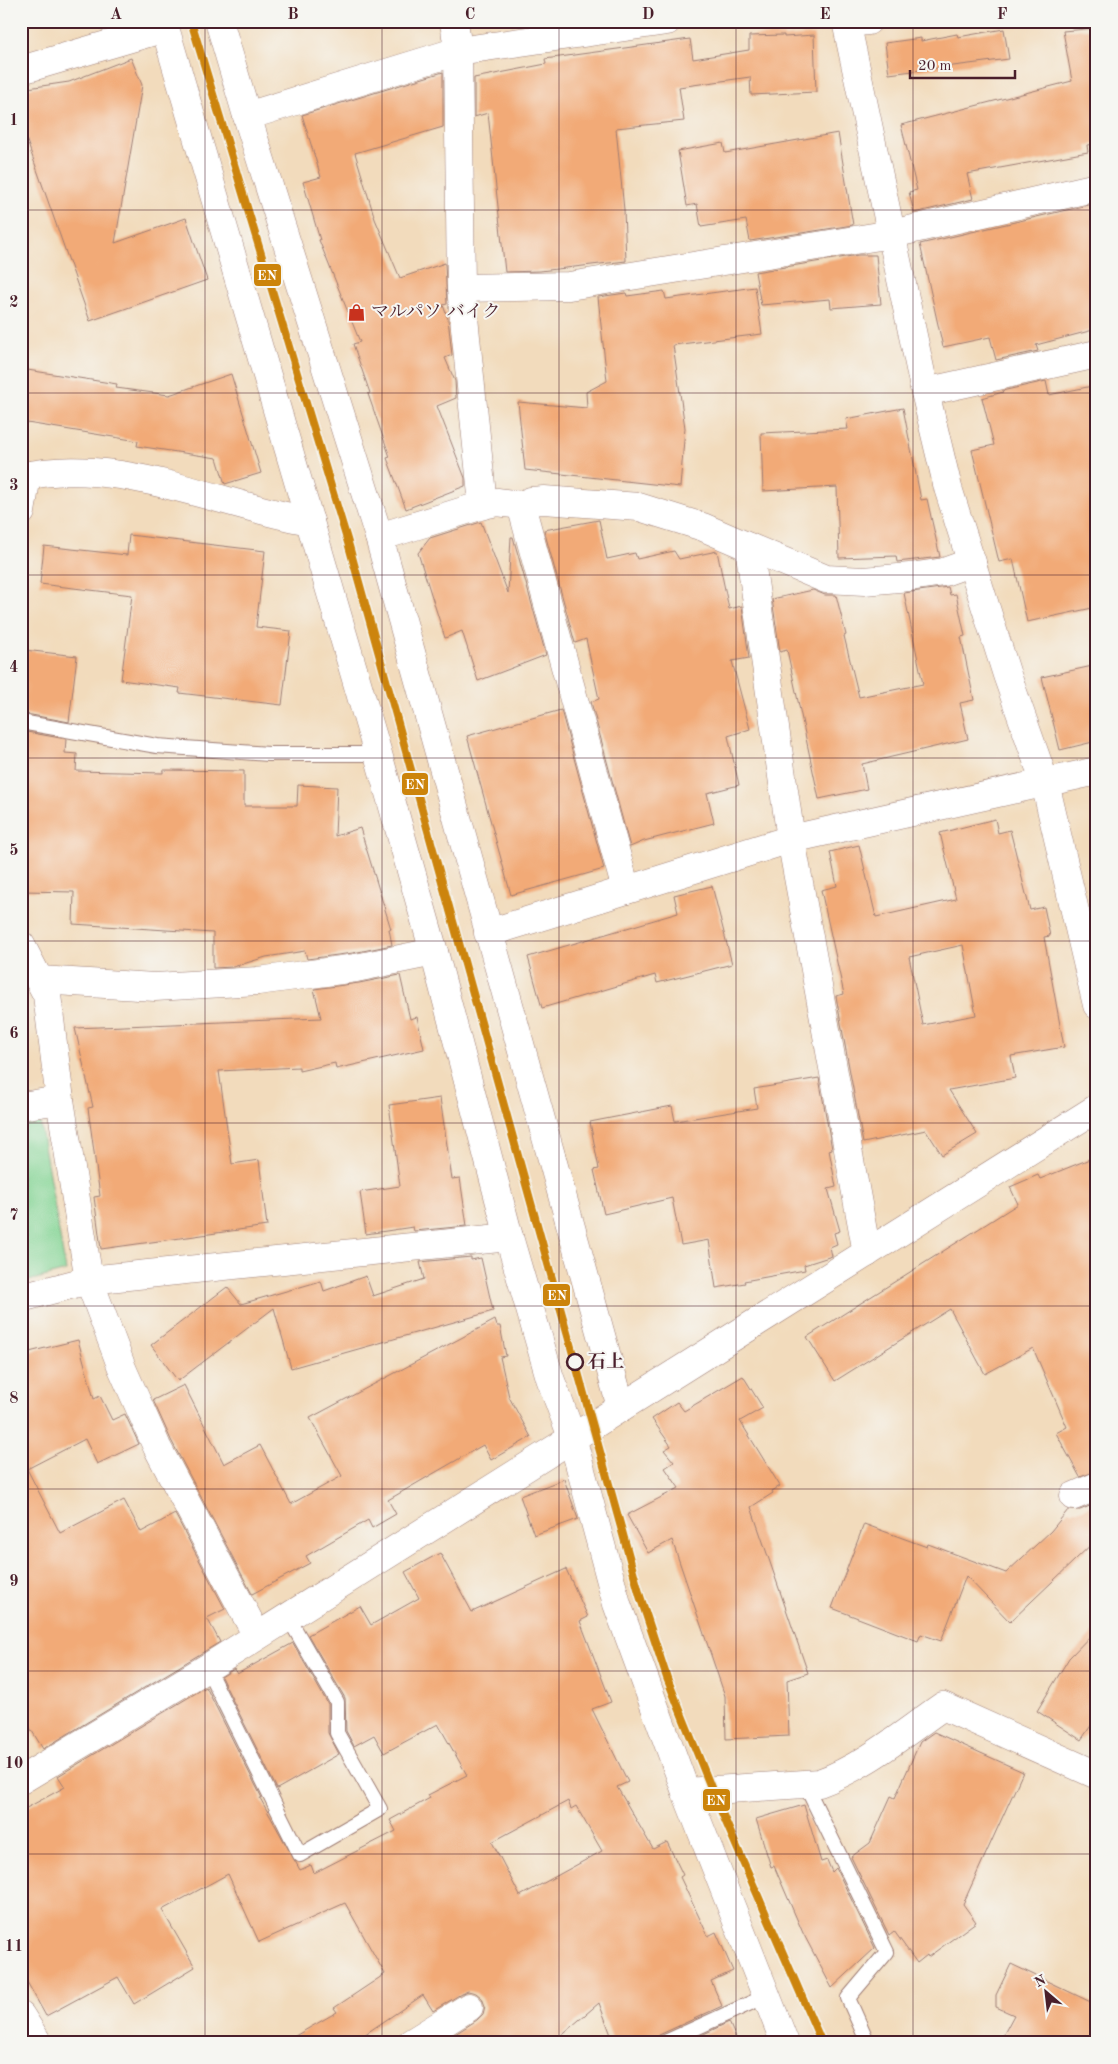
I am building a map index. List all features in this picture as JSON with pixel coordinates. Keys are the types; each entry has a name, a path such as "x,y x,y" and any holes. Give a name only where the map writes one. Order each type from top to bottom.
{"street":[{"path":"219,21 246,116 379,537 621,1407"},
{"path":"454,21 458,51 461,288 483,505"},
{"path":"246,116 458,51 666,21"},
{"path":"853,22 892,234 925,392 948,488 1007,675 1045,783 1097,1005"},
{"path":"21,70 164,24 378,754 434,952 509,1237 550,1378 572,1437 617,1604 686,1792 785,2043"},
{"path":"461,288 569,286 892,234 1097,187"},
{"path":"925,392 1097,354"},
{"path":"21,512 24,476 64,471 146,479 199,492 272,514 310,522"},
{"path":"379,537 496,502 521,505 531,501 544,500 639,506 703,527 826,579 864,580 910,576 944,572 972,562"},
{"path":"521,505 626,890"},
{"path":"749,548 791,839 867,1253"},
{"path":"488,933 791,839 1097,771"},
{"path":"21,945 47,995 60,1100 89,1280 122,1368 157,1447 257,1636"},
{"path":"39,980 154,987 258,981 356,968 434,952"},
{"path":"21,1106 60,1100"},
{"path":"21,1780 207,1668 1097,1108"},
{"path":"21,1298 89,1280 509,1237"},
{"path":"686,1792 819,1783 835,1778 859,1764 943,1706 1097,1776"},
{"path":"411,2043 469,2007"},
{"path":"21,2016 38,2043"}],"lane":[{"path":"21,722 157,746 269,754 378,754"},
{"path":"207,1668 300,1855 380,1809 338,1733 337,1702 288,1617"},
{"path":"805,1784 888,1952 848,1998 868,2043"},
{"path":"663,2043 766,1996"}],"green space":[{"path":"40,1123 66,1271 21,1283 21,1126"}],"building":[{"path":"1097,28 1097,144 1087,145 1088,152 967,174 973,199 914,213 909,192 917,190 901,125 1072,81 1063,31"},
{"path":"1004,29 1009,59 889,74 885,43 921,38 921,41 957,34 958,37"},
{"path":"784,35 784,37 814,35 816,92 751,95 750,77 679,87 684,121 616,128 624,210 626,261 540,271 505,272 488,113 474,117 474,78 546,64 545,59 690,39 693,59 749,50 749,36"},
{"path":"131,58 142,85 115,243 186,218 207,280 90,321 21,124 21,89 69,82"},
{"path":"443,72 443,127 355,153 375,219 400,278 445,263 447,304 443,305 448,319 452,355 445,358 455,381 456,398 437,406 465,478 465,486 406,509 387,458 390,457 353,344 360,342 319,240 303,182 321,177 302,115"},
{"path":"838,133 853,225 750,241 746,220 701,227 697,204 687,206 678,151 723,143 725,153"},
{"path":"1097,203 1097,329 1036,345 1038,351 996,360 990,337 943,347 920,244"},
{"path":"858,255 876,255 881,304 831,308 830,299 761,305 755,272"},
{"path":"755,287 762,334 673,345 685,428 680,487 525,470 518,402 587,408 586,392 607,381 598,297 626,293 627,296 664,291 666,299"},
{"path":"21,369 117,384 116,388 169,395 231,374 261,473 225,484 217,458 137,446 138,441 21,422"},
{"path":"1046,381 1049,395 1097,385 1097,607 1027,622 1013,559 999,562 972,450 994,445 982,398 1002,391"},
{"path":"903,408 921,500 927,499 940,557 897,562 896,556 839,558 837,487 763,491 761,433 848,429 846,419"},
{"path":"599,520 607,559 635,553 637,559 674,551 679,559 717,551 729,609 742,606 749,658 732,661 750,729 728,736 739,785 707,793 714,823 644,841 630,847 591,702 599,699 586,639 575,643 544,530"},
{"path":"481,522 508,593 511,537 513,537 546,655 478,681 462,631 445,638 418,553 430,538"},
{"path":"129,535 265,551 256,627 291,631 282,705 179,693 180,688 121,680 132,595 40,584 44,546 127,555"},
{"path":"948,587 950,595 956,594 965,636 961,637 974,700 960,703 968,739 862,764 867,789 819,799 787,650 780,652 772,599 813,590 825,595 836,595 859,697 923,684 904,593"},
{"path":"24,650 77,656 69,722 21,713 21,672"},
{"path":"1097,665 1097,741 1060,750 1042,677"},
{"path":"561,710 604,869 511,895 467,736"},
{"path":"21,731 66,739 65,753 77,754 76,771 163,773 163,770 244,771 244,806 297,806 298,785 337,787 335,836 360,828 391,929 389,929 392,945 353,953 307,959 305,951 266,957 233,967 213,968 213,933 73,924 74,892 23,891"},
{"path":"995,819 998,833 1010,830 1030,910 1044,907 1050,936 1044,937 1064,1047 1011,1056 1015,1078 949,1090 977,1134 942,1155 926,1130 863,1143 836,996 844,994 821,890 837,886 830,852 859,845 876,917 956,899 940,833","holes":["963,945 976,1015 923,1025 909,957"]},
{"path":"712,886 732,964 657,983 655,975 542,1008 528,957 678,913 674,895"},
{"path":"400,975 410,1019 417,1017 424,1049 336,1069 335,1063 299,1071 299,1067 219,1071 232,1164 259,1160 267,1226 101,1249 94,1197 100,1196 88,1108 93,1107 75,1028 321,1018 314,989"},
{"path":"819,1078 832,1149 829,1150 836,1187 828,1189 840,1231 834,1233 837,1244 830,1247 832,1256 804,1265 805,1270 716,1288 709,1240 681,1245 672,1198 604,1214 594,1170 599,1169 590,1122 672,1106 675,1121 757,1108 754,1089"},
{"path":"440,1098 452,1179 460,1178 467,1226 414,1231 413,1227 366,1234 360,1192 400,1186 389,1105"},
{"path":"1097,1156 1097,1471 1080,1477 1056,1433 1067,1427 1033,1348 985,1374 950,1309 835,1381 807,1337 1018,1204 1010,1187 1038,1175 1040,1179"},
{"path":"471,1257 471,1260 481,1258 493,1311 291,1368 274,1308 178,1381 151,1345 227,1287 241,1304 321,1281 324,1291 366,1276 373,1296 424,1279 420,1262"},
{"path":"495,1320 497,1326 500,1326 506,1356 500,1357 509,1397 531,1437 491,1460 483,1445 388,1500 396,1514 372,1528 368,1520 306,1556 310,1563 252,1594 171,1440 153,1400 184,1385 224,1464 260,1445 291,1504 342,1476 310,1418"},
{"path":"78,1340 94,1399 100,1396 112,1420 125,1414 139,1444 97,1464 85,1439 27,1469 60,1533 124,1500 141,1532 175,1514 225,1609 207,1618 220,1642 43,1749 21,1713 21,1354"},
{"path":"743,1376 763,1408 740,1421 780,1486 772,1491 773,1493 751,1507 808,1673 787,1680 789,1736 726,1739 725,1696 672,1540 648,1553 627,1515 679,1488 665,1468 674,1462 664,1450 671,1446 652,1419 677,1402 684,1411"},
{"path":"564,1479 578,1519 534,1535 520,1496"},
{"path":"1097,1503 1097,1539 1010,1622 966,1576 941,1641 921,1634 918,1641 832,1608 864,1524 927,1547 928,1544 1006,1573 1051,1531 1068,1510 1080,1510"},
{"path":"440,1553 472,1612 566,1569 588,1617 580,1621 611,1702 592,1709 628,1782 617,1787 653,1849 667,1842 683,1875 680,1877 708,1936 716,1932 733,1971 711,1981 722,2006 659,2035 654,2043 614,2043 599,2003 552,2043 453,2043 449,2038 483,2014 485,2006 482,1998 476,1993 468,1991 433,2011 423,1995 352,2043 283,2043 337,2012 334,2008 385,1974 345,1903 259,1942 228,1874 162,1910 195,1967 134,2004 118,1977 46,2016 21,1971 21,1811 65,1787 58,1776 206,1687 262,1798 260,1798 300,1870 311,1865 314,1873 396,1831 390,1820 430,1798 428,1795 467,1775 438,1724 384,1753 374,1735 354,1746 346,1731 345,1698 308,1635 360,1606 371,1625 419,1598 405,1572","holes":["568,1801 571,1809 576,1806 602,1851 520,1896 492,1842"]},
{"path":"1097,1629 1097,1717 1081,1740 1037,1711 1069,1658"},
{"path":"293,1643 328,1704 328,1733 339,1754 277,1789 221,1677 234,1669 237,1674"},
{"path":"934,1732 1023,1772 963,1904 976,1922 917,1963 894,1931 889,1935 851,1857 870,1843 891,1796 895,1798 920,1742"},
{"path":"804,1805 821,1862 827,1860 832,1872 836,1868 875,1948 832,1988 803,1933 774,1866 771,1867 756,1819"},
{"path":"1011,1964 1097,2005 1097,2043 999,2043 1014,2015 996,2007 996,1995"},
{"path":"729,2022 738,2043 685,2043"}],"transit line":[{"name":"EN","path":"191,21 349,546 640,1596 667,1678 712,1790 822,2043"}],"place":[{"name":"マルパソ バイク","path":"357,312"},
{"name":"石上","path":"575,1362"}]}
